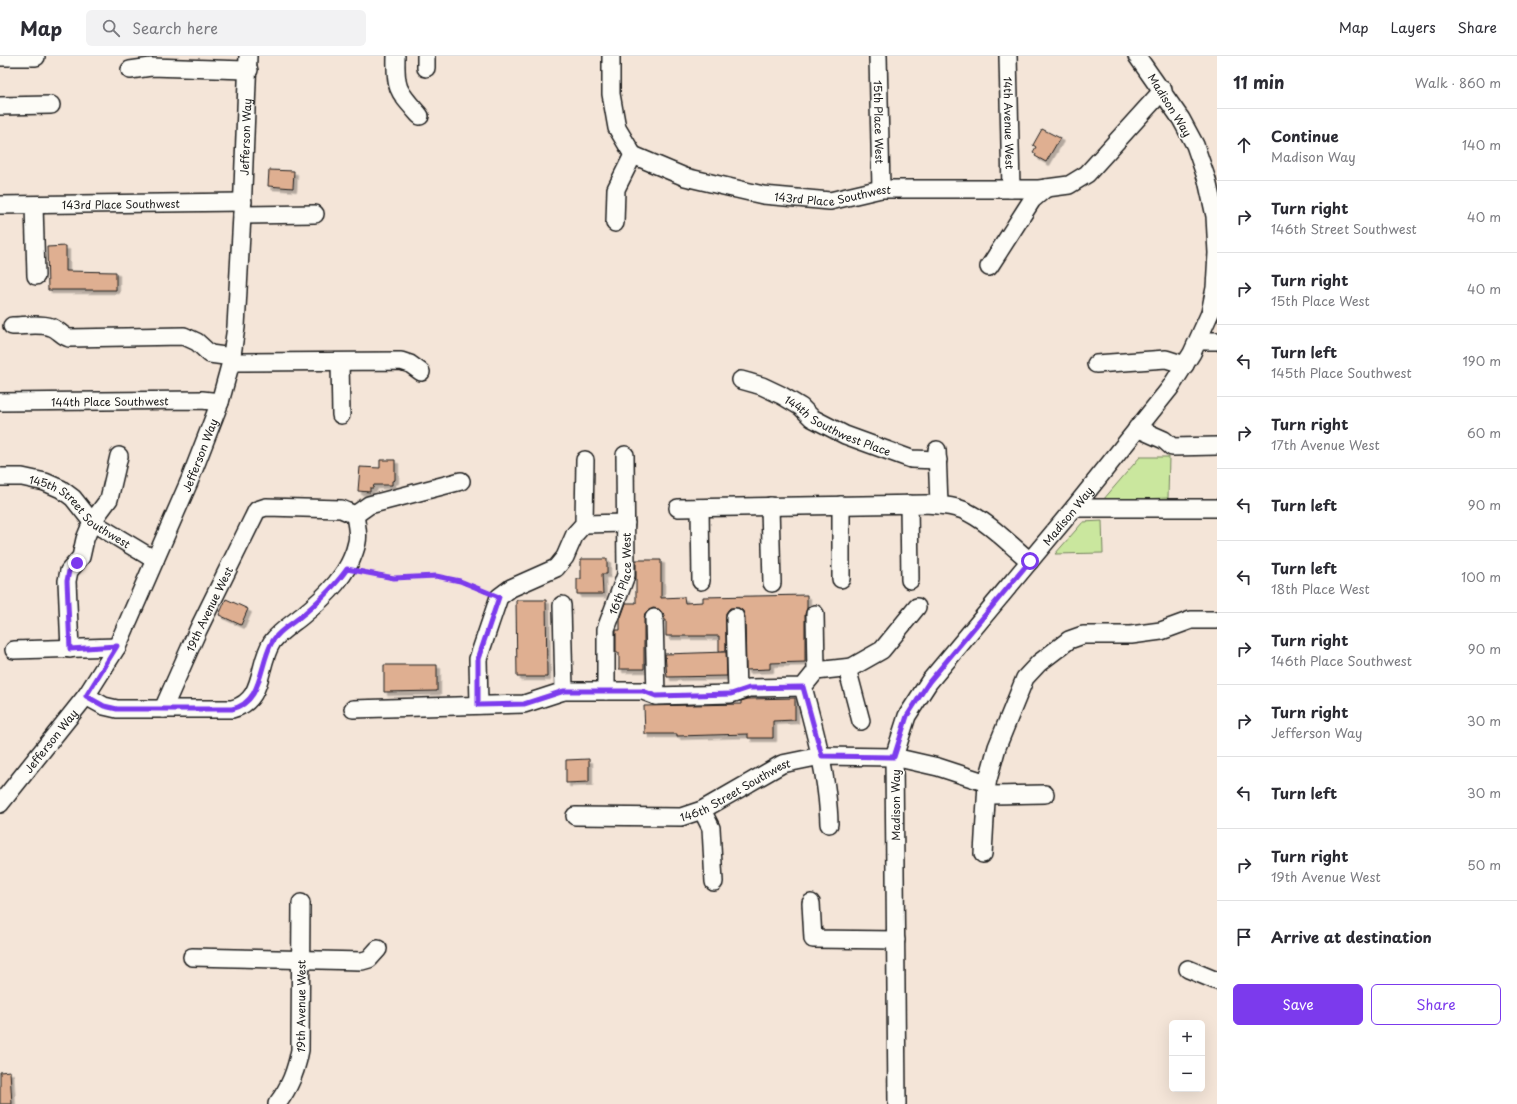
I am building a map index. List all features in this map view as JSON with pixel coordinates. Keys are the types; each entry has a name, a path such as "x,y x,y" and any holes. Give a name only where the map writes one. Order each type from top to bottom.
{"street":[{"path":"396,56 396,87 400,94 420,116"},
{"path":"611,56 611,94 617,128 633,154 616,189 615,224"},
{"name":"15th Place West","path":"878,56 881,189"},
{"name":"14th Avenue West","path":"1008,56 1011,189"},
{"name":"Madison Way","path":"897,1104 894,757 907,716 929,682 1074,508 1185,365 1198,341 1210,313 1215,288 1215,202 1194,145 1181,119 1163,90 1137,56"},
{"path":"0,57 36,57"},
{"path":"130,70 151,67 249,63"},
{"name":"Jefferson Way","path":"0,804 86,696 117,646 203,448 220,402 231,360 236,327 249,63"},
{"name":"143rd Place Southwest","path":"633,154 685,177 763,195 830,201 881,189 1011,189 1043,188 1069,185 1087,174 1163,90"},
{"path":"0,106 51,105"},
{"path":"989,267 1032,200 1043,188"},
{"name":"143rd Place Southwest","path":"0,205 242,208 315,214"},
{"path":"34,205 36,276"},
{"path":"12,326 50,326 57,330 62,336 69,338 184,336 197,342 210,354 231,360 340,362 401,361 410,364 421,372"},
{"path":"1198,341 1217,341"},
{"path":"1096,364 1166,359 1185,365"},
{"path":"340,362 341,415"},
{"name":"144th Southwest Place","path":"741,380 762,386 781,395 801,407 812,418 845,435 894,451 911,459 937,455 940,505"},
{"name":"144th Place Southwest","path":"0,402 202,400 220,402"},
{"path":"1137,428 1164,440 1172,447 1217,446"},
{"name":"16th Place West","path":"606,691 606,630 626,575 625,455"},
{"path":"70,649 67,581 69,571 81,557 85,539 92,522 109,499 120,456"},
{"path":"478,705 478,659 499,597 512,588 556,568 565,557 575,534 584,524 585,460"},
{"name":"145th Street Southwest","path":"0,477 22,477 45,482 61,490 73,498 92,522 155,560"},
{"path":"86,696 104,706 117,709 232,709 242,706 249,701 255,690 271,643 336,584 351,564 358,541 356,515 369,505 461,481"},
{"path":"908,504 910,580"},
{"path":"678,508 908,504 940,505 962,510 980,520 1030,561"},
{"path":"841,505 842,579"},
{"path":"770,506 772,583"},
{"name":"19th Avenue West","path":"163,709 198,630 257,510 266,507 341,509 356,515"},
{"path":"700,508 701,580"},
{"path":"1074,508 1217,508"},
{"path":"584,524 626,523"},
{"path":"562,605 564,691"},
{"path":"816,671 850,668 882,650 917,607"},
{"path":"353,709 524,704 564,691 643,691 656,696 731,694 749,688 803,687 816,671 815,614"},
{"path":"735,617 737,692"},
{"path":"654,618 656,696"},
{"path":"983,854 987,789 998,747 1024,678 1039,663 1069,640 1083,634 1131,635 1161,631 1191,620 1217,620"},
{"path":"14,650 117,646"},
{"path":"850,668 861,721"},
{"path":"803,687 822,756 829,802 829,824"},
{"name":"146th Street Southwest","path":"575,816 681,817 702,810 782,764 822,756 894,757 938,767 987,789 1045,794"},
{"path":"702,810 711,828 714,882"},
{"name":"19th Avenue West","path":"277,1104 288,1090 296,1072 300,1050 301,903"},
{"path":"811,903 813,939 896,940"},
{"path":"192,957 362,961 369,959 378,949"},
{"path":"1188,969 1217,981"}],"path":[{"path":"347,569 394,578 442,577 460,581 499,597"}],"green space":[{"path":"1140,457 1169,457 1168,498 1103,500"},
{"path":"1102,521 1103,553 1055,554 1083,522"}],"building":[{"path":"1042,129 1060,138 1046,162 1035,156 1036,154 1033,152 1036,147 1033,145"},
{"path":"269,170 294,171 293,188 268,186"},
{"path":"66,246 66,271 116,272 116,290 48,290 47,247"},
{"path":"380,460 395,460 395,480 392,481 392,485 374,485 373,488 370,488 370,492 358,491 360,467 380,468"},
{"path":"581,559 607,559 607,574 602,574 603,594 577,594 577,579 581,579"},
{"path":"636,560 661,560 661,598 684,597 685,603 703,602 703,597 807,595 807,608 805,614 805,662 770,663 770,669 746,670 745,617 743,611 739,608 730,608 726,613 726,651 719,651 719,636 666,636 666,620 664,620 664,615 659,609 653,608 645,613 644,618 644,669 619,669 619,653 616,653 616,630 620,630 620,620 626,603 636,603"},
{"path":"226,599 248,609 241,625 219,615"},
{"path":"516,600 546,600 547,677 517,677"},
{"path":"726,652 727,676 667,677 665,654"},
{"path":"384,665 437,665 437,691 384,692"},
{"path":"795,698 795,720 773,721 773,738 748,738 748,734 677,736 677,734 645,734 644,706 741,704 741,701 748,699"},
{"path":"589,759 589,782 566,783 566,760"},
{"path":"10,1071 12,1104 0,1104 0,1072"}],"route":[{"path":"77,563 69,571 67,581 70,649 117,646 103,671 86,696 104,706 130,710 232,709 242,706 249,701 255,690 271,643 336,584 347,569 394,578 407,576 436,576 460,581 499,597 478,659 478,705 524,704 564,691 643,691 656,696 731,694 749,688 803,687 822,756 894,757 907,716 929,682 1030,561"}]}
